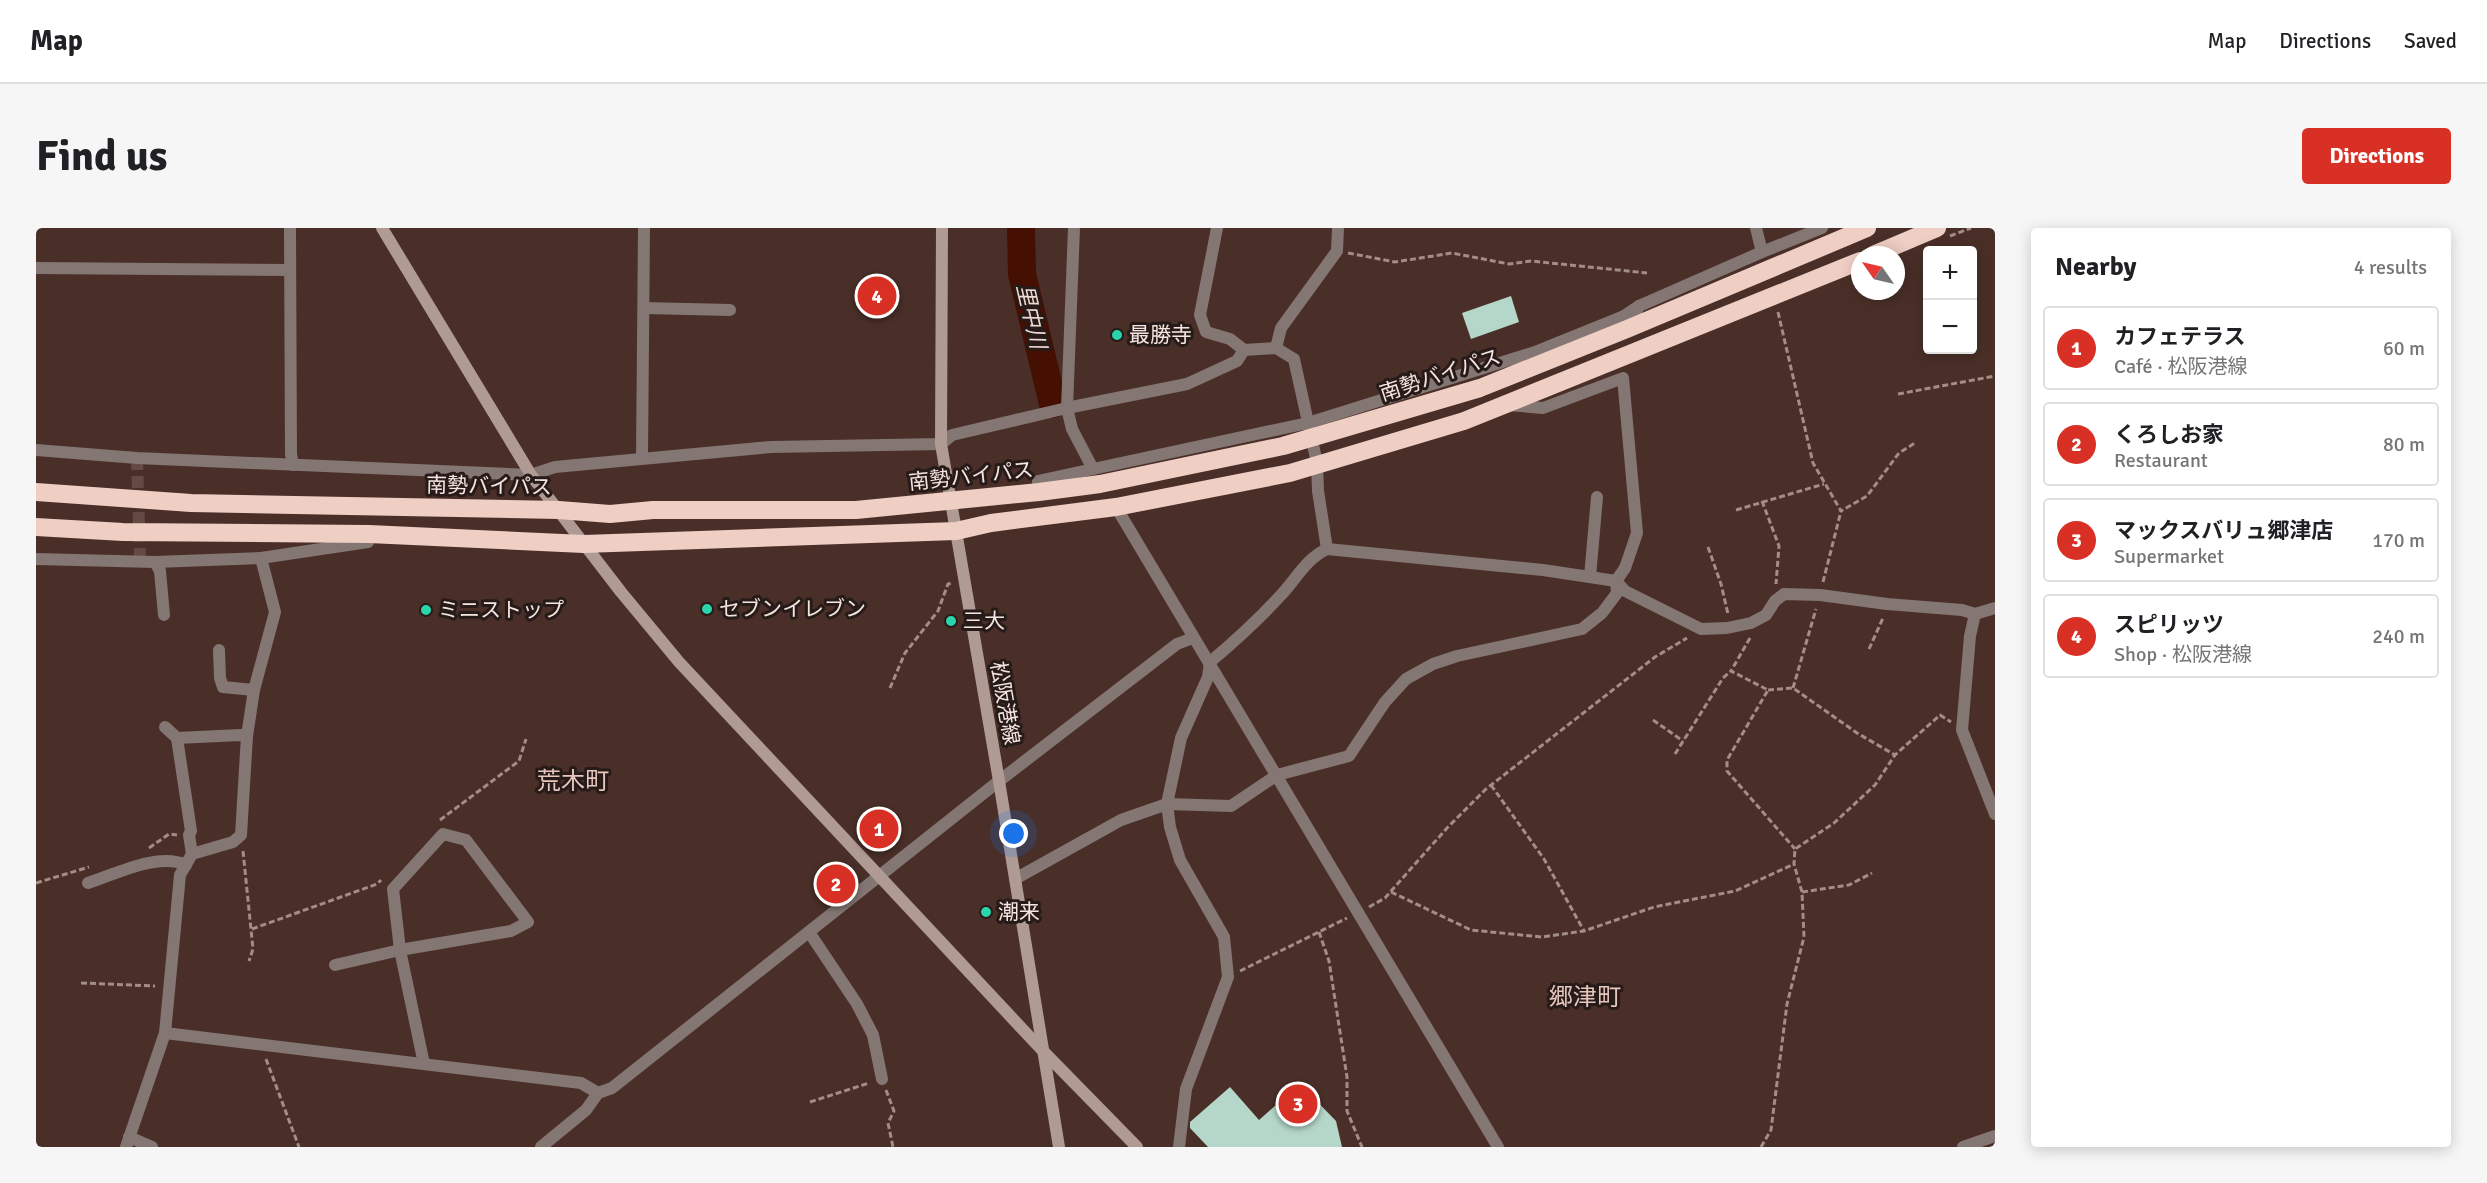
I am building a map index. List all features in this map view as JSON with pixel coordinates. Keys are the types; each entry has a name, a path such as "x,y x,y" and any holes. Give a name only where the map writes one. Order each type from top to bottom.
{"highway":[{"name":"南勢バイパス","path":"36,492 191,503 559,510 610,514 653,510 856,510 1100,484 1480,388 1627,330 1867,228"},
{"path":"1894,246 1937,228"},
{"path":"36,527 123,532 369,534 584,544 956,531 991,523 1116,507 1290,473 1317,463 1464,421 1851,265"}],"main road":[{"path":"382,228 531,475 680,662 1042,1050 1137,1147"},
{"name":"松阪港線","path":"942,228 941,444 1059,1147"}],"street":[{"path":"290,228 291,454 293,465"},
{"path":"642,458 644,228"},
{"path":"1074,228 1067,408 1072,429 1093,469"},
{"path":"1217,228 1200,315 1206,332 1230,339 1244,350 1276,348 1294,359 1317,463 1318,491 1327,549"},
{"path":"1276,348 1281,328 1337,251 1338,228"},
{"path":"1756,228 1762,252"},
{"path":"1039,492 1038,481 1093,469 1310,431 1535,352 1624,316 1639,306 1822,228"},
{"path":"36,268 290,270"},
{"path":"1627,330 1639,306"},
{"path":"644,308 730,310"},
{"path":"36,450 137,458 531,475 555,467 771,447 941,444 952,435 1067,408 1187,384 1237,361 1244,350"},
{"path":"1015,879 1121,820 1167,804 1231,806 1277,776 1349,756 1385,702 1406,679 1433,664 1457,656 1582,629 1602,613 1617,593 1616,581 1625,568 1637,533 1623,378 1543,408 1504,405"},
{"path":"1590,577 1597,497"},
{"path":"1116,507 1498,1147"},
{"path":"36,559 155,562 261,558 369,542 369,534"},
{"path":"1179,1147 1186,1089 1228,977 1224,938 1180,860 1170,827 1167,804 1182,738 1208,676 1210,662 1247,631 1290,586 1314,555 1327,549 1543,570 1616,581 1625,591 1701,629 1726,628 1757,620 1766,615 1784,594 1820,595 1887,604 1962,610 1975,614 1995,608"},
{"path":"88,883 160,860 189,860 232,842 241,834 247,736 254,690 275,612 261,558"},
{"path":"155,562 160,571 164,615"},
{"path":"1975,614 1970,636 1962,730 1991,792 1995,814"},
{"path":"541,1147 586,1110 598,1093 612,1088 999,781 1177,644 1193,638"},
{"path":"219,650 220,678 223,687 254,690"},
{"path":"152,1147 128,1142 165,1033 180,875 189,860 191,831 177,738 165,727"},
{"path":"177,738 247,736"},
{"path":"335,965 399,950 511,931 528,922 466,840 443,834 393,889 399,950 424,1064"},
{"path":"808,932 868,1024 873,1035 882,1079"},
{"path":"165,1033 581,1083 598,1093"},
{"path":"1963,1147 1989,1141"}],"path":[{"path":"1337,251 1395,262 1452,253 1509,264 1531,261 1647,273"},
{"path":"1778,310 1813,463 1841,511 1867,496 1899,453 1915,443"},
{"path":"1898,394 1995,376"},
{"path":"1736,510 1824,483"},
{"path":"1762,501 1779,546 1776,586 1784,594"},
{"path":"1708,547 1721,584 1728,615 1726,628"},
{"path":"890,688 905,653 938,611 948,584 964,578"},
{"path":"1869,649 1879,630 1887,604"},
{"path":"1675,754 1723,678 1731,671 1755,628 1757,620"},
{"path":"1228,977 1385,898 1447,828 1491,785 1655,657 1701,629"},
{"path":"1731,671 1768,690 1793,688 1857,733 1895,754"},
{"path":"1761,1147 1771,1130 1787,1004 1804,937 1802,892 1794,864 1795,849 1727,771 1727,760 1768,690"},
{"path":"1795,849 1834,823 1875,785 1895,754 1940,715 1962,730"},
{"path":"1653,720 1683,741"},
{"path":"434,824 519,761 526,739"},
{"path":"1491,785 1544,860 1584,931"},
{"path":"241,834 254,949 249,961"},
{"path":"1390,892 1471,930 1542,937 1584,931 1654,908 1735,891 1794,864"},
{"path":"1802,892 1849,885 1872,873"},
{"path":"252,929 378,884 384,878"},
{"path":"1319,932 1329,962 1347,1077 1347,1111 1362,1147"},
{"path":"81,983 169,987"},
{"path":"260,1045 299,1147"},
{"path":"810,1102 882,1079 894,1111 888,1123 893,1147"}],"building":[{"path":"1511,296 1519,322 1471,339 1462,313"},
{"path":"1300,1084 1336,1121 1342,1147 1208,1147 1190,1128 1190,1122 1230,1087 1259,1120"}],"waterway":[{"name":"里中川","path":"1021,228 1022,274 1053,404"}],"tunnel":[{"path":"137,458 140,560"}],"place":[{"name":"スピリッツ","path":"877,296"},
{"name":"最勝寺","path":"1117,335"},
{"name":"セブンイレブン","path":"707,609"},
{"name":"ミニストップ","path":"426,610"},
{"name":"三大","path":"951,621"},
{"name":"カフェテラス","path":"879,829"},
{"name":"くろしお家","path":"836,884"},
{"name":"潮来","path":"986,912"},
{"name":"マックスバリュ郷津店","path":"1298,1104"}],"district":[{"name":"荒木町","path":"573,781"},
{"name":"郷津町","path":"1585,997"}]}
